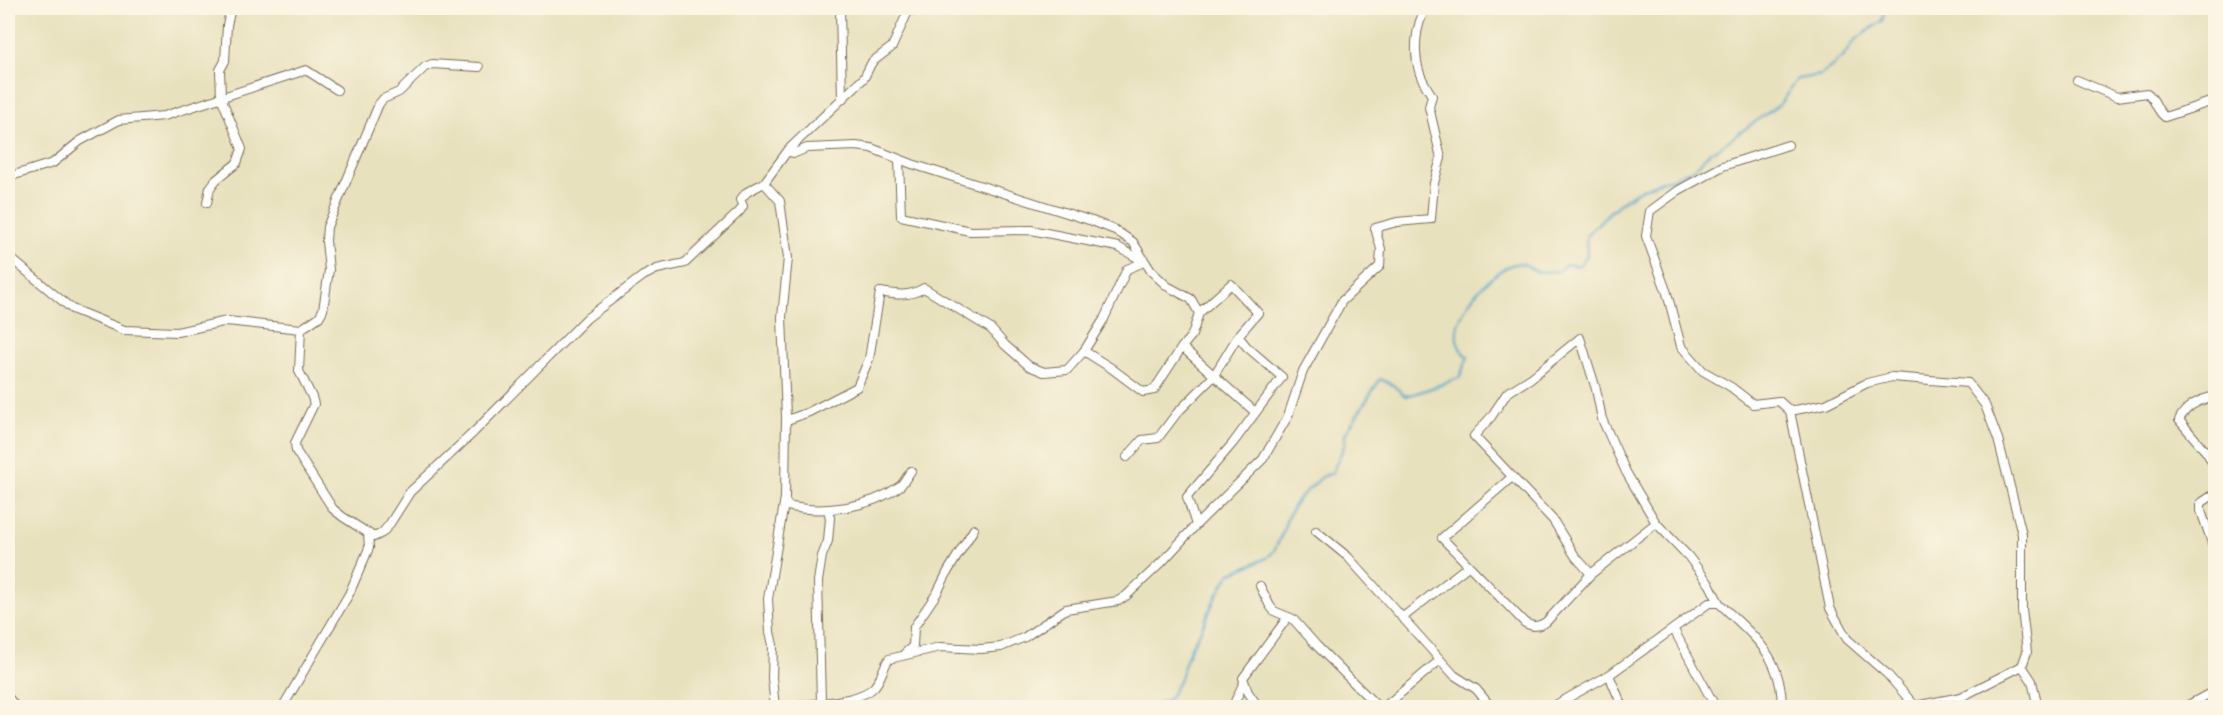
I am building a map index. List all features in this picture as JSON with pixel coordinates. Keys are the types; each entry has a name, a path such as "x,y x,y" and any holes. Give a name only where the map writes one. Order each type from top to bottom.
{"street":[{"path":"207,203 210,188 237,163 242,149 221,97 220,70 225,61 227,25 231,8"},
{"path":"840,8 842,99"},
{"path":"301,329 299,371 314,404 295,443 296,451 333,509 374,537 382,533 410,492 474,432 587,318 643,276 657,269 685,263 740,211 743,206 740,200 747,192 764,183 789,149 864,78 872,62 892,47 908,8 925,10 928,8"},
{"path":"788,708 846,699 869,691 875,687 882,668 889,659 940,647 981,649 1001,647 1025,637 1066,609 1118,601 1162,562 1263,459 1288,416 1303,371 1342,301 1380,266 1381,249 1375,228 1397,222 1431,219 1434,183 1441,158 1429,107 1432,96 1420,74 1416,43 1419,18 1426,8"},
{"path":"8,256 72,309 124,330 177,332 227,321 301,329 319,317 323,310 329,270 327,227 379,104 383,99 399,92 432,64 479,68"},
{"path":"8,177 53,163 80,141 119,120 164,116 306,70 338,90"},
{"path":"2077,80 2117,97 2147,93 2165,117 2216,100"},
{"path":"789,152 795,153 807,148 856,146 879,150 899,159 1115,230 1133,242 1144,262 1167,286 1191,299 1199,313"},
{"path":"1788,146 1723,166 1679,190 1650,211 1646,236 1667,292 1681,346 1703,371 1731,387 1753,404 1779,401 1790,411 1830,608 1847,639 1887,674 1916,706 1961,697 2022,666 2027,652 2022,610 2022,534 1998,439 1984,405 1968,382 1892,377 1867,383 1826,404 1790,411"},
{"path":"899,159 901,216 970,231 1031,230 1118,247 1144,262"},
{"path":"764,183 780,201 788,258 782,317 786,417 785,498 768,599 773,645 772,678 775,708"},
{"path":"786,417 790,419 809,412 857,387 869,359 880,292 904,295 914,294 924,288 991,328 1005,345 1029,366 1044,372 1067,370 1084,351 1104,319 1127,269 1144,262"},
{"path":"1084,351 1143,392 1154,390 1192,335 1199,313 1231,284 1258,313 1238,336 1213,377 1177,413 1158,438 1148,437 1142,440 1127,457"},
{"path":"1196,525 1187,497 1233,443 1282,377 1247,347 1238,336"},
{"path":"1591,574 1575,556 1553,520 1474,436 1491,417 1507,393 1531,378 1580,338 1596,389 1602,419 1626,472 1656,523 1688,556 1710,585 1719,603 1760,643 1773,660 1780,677 1782,708"},
{"path":"1182,347 1255,412"},
{"path":"2216,396 2201,399 2191,405 2179,420 2207,453 2216,470"},
{"path":"785,498 788,506 803,510 828,510 860,504 901,485 910,471"},
{"path":"1512,477 1442,538 1531,626 1539,626 1546,622 1591,574 1656,523"},
{"path":"2216,493 2204,499 2201,503 2201,511 2216,554"},
{"path":"821,702 818,581 822,556 828,541 830,518 828,510"},
{"path":"899,657 913,646 914,627 937,594 948,571 974,529"},
{"path":"1316,531 1348,557 1460,681 1476,689 1492,708"},
{"path":"282,708 349,594 369,548 368,533"},
{"path":"1402,618 1468,566"},
{"path":"1260,586 1274,611 1299,624 1316,645 1379,708"},
{"path":"1550,708 1609,675 1674,630 1708,603 1719,603"},
{"path":"1260,708 1244,684 1243,678 1288,617"},
{"path":"1674,630 1716,708"},
{"path":"1383,708 1440,660"},
{"path":"2022,666 2032,681 2038,708"},
{"path":"1609,675 1623,708"},
{"path":"1232,708 1244,684"},
{"path":"2183,708 2216,690"},
{"path":"8,697 16,708"}],"waterway":[{"path":"1714,151 1780,104 1797,79 1821,75 1843,57 1855,40 1882,21 1885,8"},
{"path":"1148,708 1169,699 1178,683 1190,649 1229,574 1267,558 1274,551 1287,518 1298,499 1322,477 1332,473 1345,444 1345,434 1380,379 1393,385 1405,396 1459,378 1468,357 1459,346 1457,335 1459,323 1464,310 1494,276 1505,268 1519,263 1540,272 1559,271 1566,264 1579,266 1587,256 1586,236 1613,209 1644,188 1688,172 1696,167 1711,150"}]}
